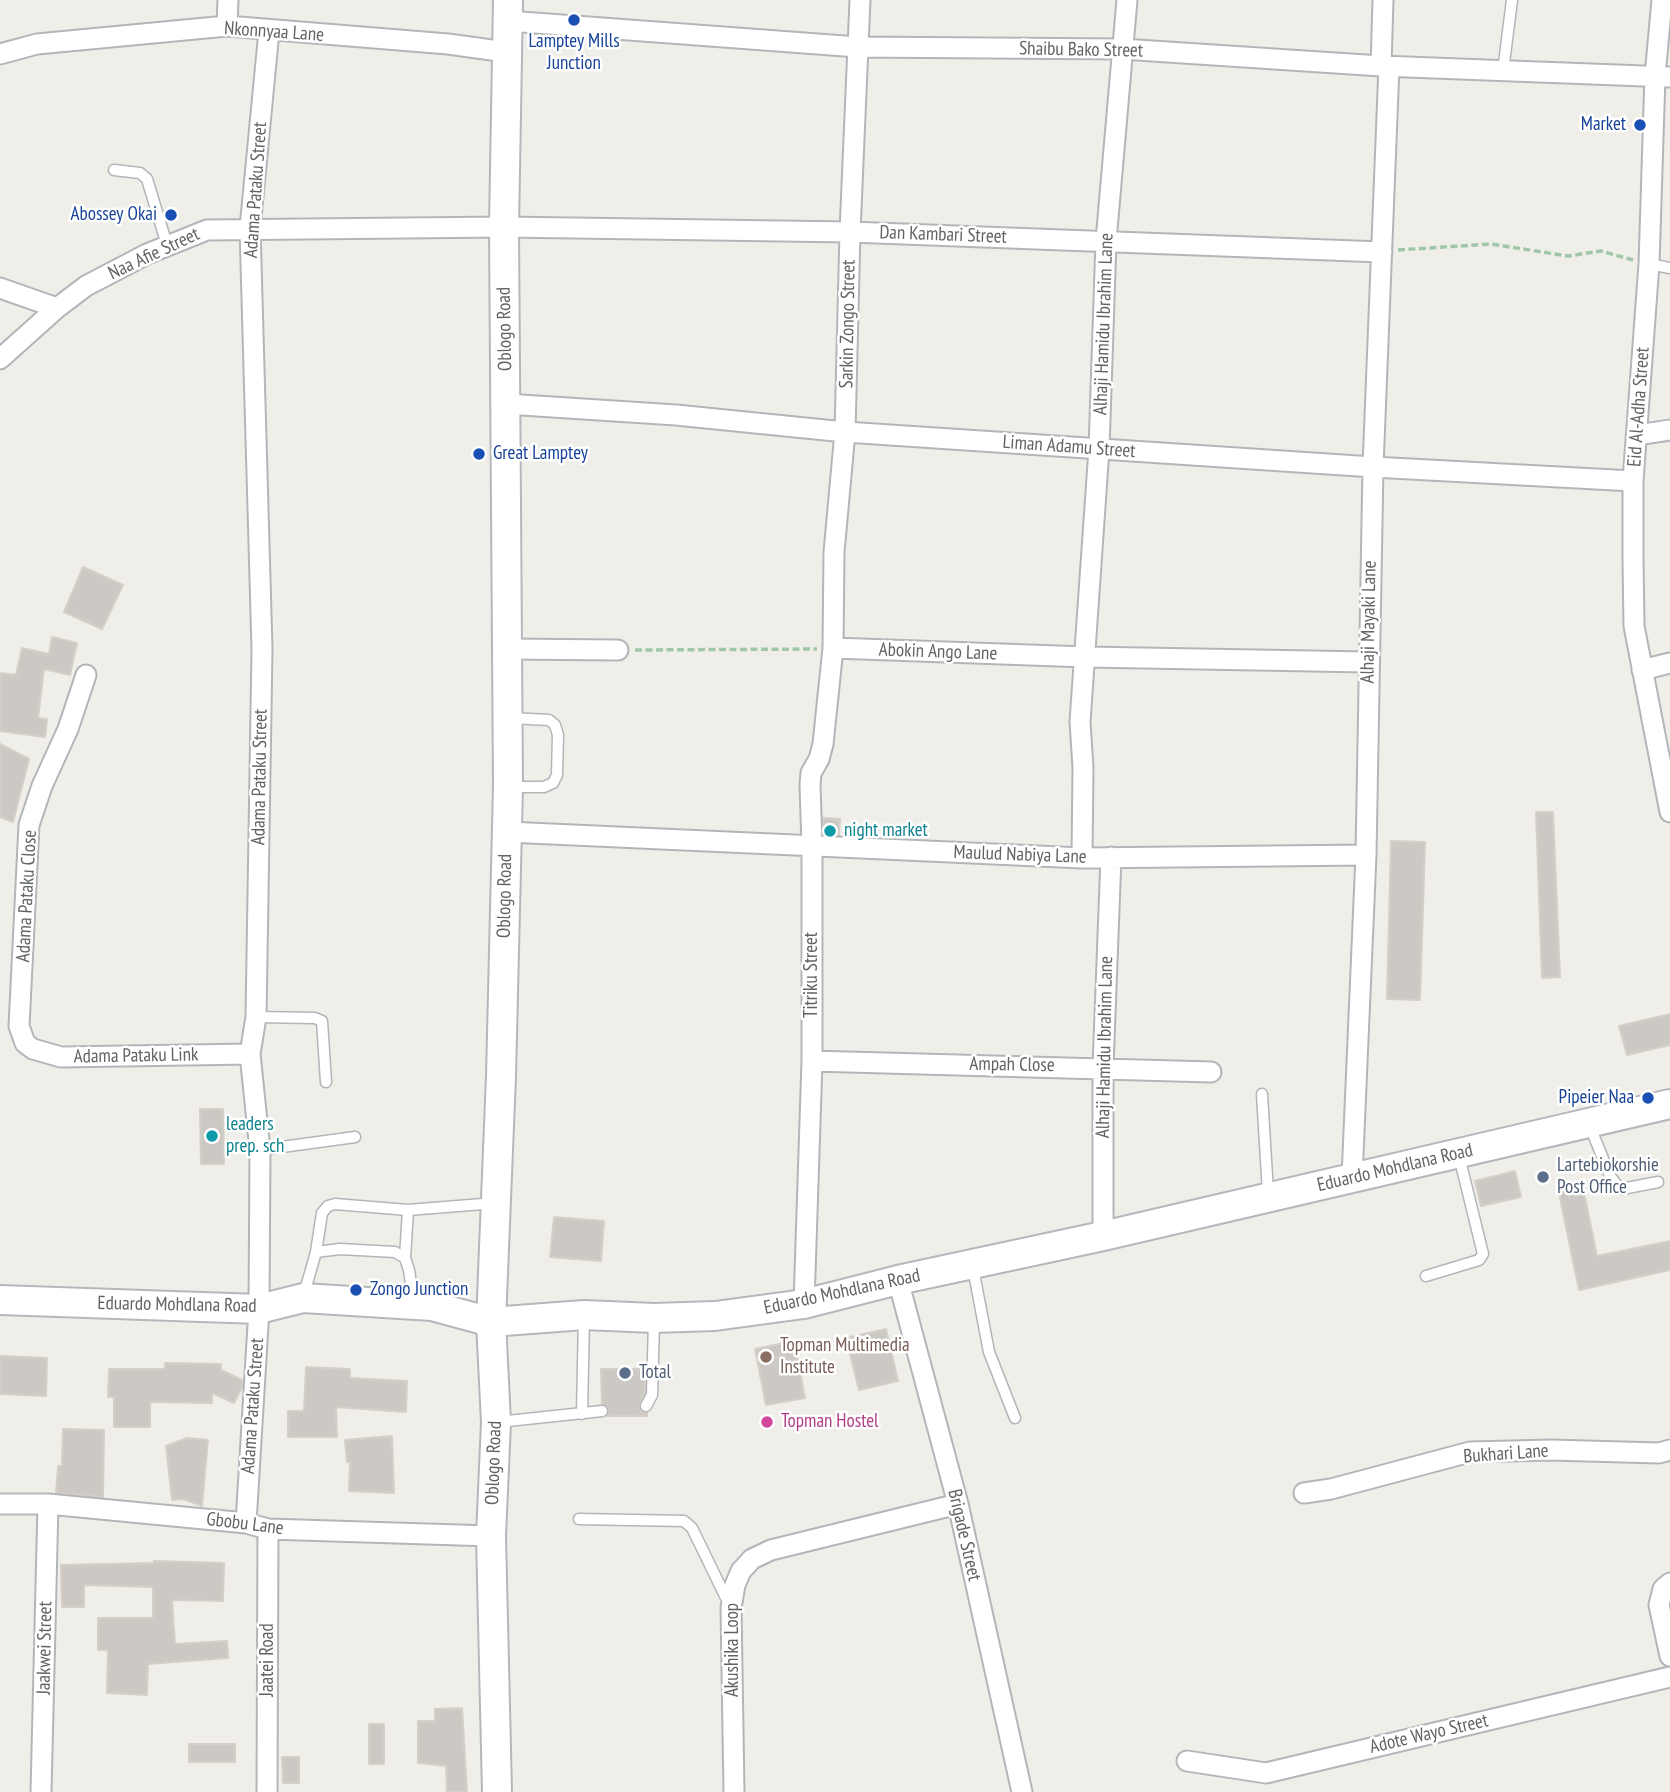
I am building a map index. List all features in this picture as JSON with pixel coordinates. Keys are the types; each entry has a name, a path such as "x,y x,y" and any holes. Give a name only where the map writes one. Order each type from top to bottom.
{"main road":[{"name":"Oblogo Road","path":"497,1792 491,1536 496,1422 491,1322 502,1076 508,786 504,227 508,11"},
{"name":"Eduardo Mohdlana Road","path":"0,1300 259,1309 303,1298 432,1306 491,1322 584,1315 654,1318 715,1316 804,1304 898,1280 1103,1236 1670,1104"}],"street":[{"path":"226,26 228,0"},
{"name":"Sarkin Zongo Street","path":"833,648 834,552 845,432 860,0"},
{"name":"Alhaji Hamidu Ibrahim Lane","path":"1082,858 1083,768 1080,722 1099,449 1106,241 1127,0"},
{"name":"Alhaji Mayaki Lane","path":"1352,1178 1366,855 1373,467 1382,252 1385,66 1383,0"},
{"name":"Eid Al-Adha Street","path":"1662,0 1663,77 1633,481 1634,626 1670,812"},
{"name":"Shaibu Bako Street","path":"508,11 858,47 1122,50 1385,66 1663,77"},
{"name":"Nkonnyaa Lane","path":"0,54 37,44 226,26 448,44 506,52"},
{"name":"Adama Pataku Street","path":"246,1523 259,1309 260,1150 250,1054 256,1017 262,649 250,228 268,31"},
{"name":"Naa Afie Street","path":"0,359 86,286 167,245 207,230 504,227"},
{"name":"Dan Kambari Street","path":"504,227 850,232 1382,252"},
{"path":"0,288 57,308"},
{"name":"Liman Adamu Street","path":"506,404 676,415 845,432 1373,467 1633,481"},
{"path":"1637,435 1670,430"},
{"name":"Abokin Ango Lane","path":"833,648 1086,657 1368,662"},
{"name":"Titriku Street","path":"804,1304 812,1061 811,773 823,744 833,648"},
{"path":"507,649 618,650"},
{"path":"1642,670 1670,663"},
{"name":"Adama Pataku Close","path":"25,1043 19,1026 29,825 42,786 68,729 86,676"},
{"name":"Maulud Nabiya Lane","path":"507,832 1082,858 1366,855"},
{"name":"Alhaji Hamidu Ibrahim Lane","path":"1103,1236 1103,1067 1111,857"},
{"name":"Adama Pataku Link","path":"25,1043 33,1049 61,1057 250,1054"},
{"name":"Ampah Close","path":"812,1061 1211,1072"},
{"name":"Brigade Street","path":"898,1280 958,1504 1022,1792"},
{"name":"Bukhari Lane","path":"1304,1493 1331,1489 1470,1452 1670,1451"},
{"name":"Gbobu Lane","path":"0,1504 48,1504 246,1523 268,1529 491,1536"},
{"name":"Jaakwei Street","path":"41,1792 48,1504"},
{"name":"Akushika Loop","path":"734,1792 731,1608 741,1570 762,1554 958,1504"},
{"name":"Jaatei Road","path":"267,1792 268,1529"},
{"path":"1670,1583 1663,1588 1659,1605 1670,1656"},
{"name":"Adote Wayo Street","path":"1186,1761 1266,1773 1670,1677"}],"lane":[{"path":"1503,71 1512,0"},
{"path":"114,170 140,173 146,179 167,245"},
{"path":"1649,264 1670,268"},
{"path":"508,718 548,720 555,725 558,734 557,775 553,783 544,787 508,786"},
{"path":"256,1017 315,1018 322,1021 326,1082"},
{"path":"1262,1094 1269,1197"},
{"path":"1589,1123 1610,1176 1616,1184 1622,1189 1658,1182"},
{"path":"260,1150 355,1137"},
{"path":"1426,1276 1479,1259 1483,1254 1458,1153"},
{"path":"303,1298 316,1252 322,1213 328,1206 335,1203 408,1210 495,1203"},
{"path":"408,1210 405,1258 414,1305"},
{"path":"316,1252 340,1249 395,1252 405,1258"},
{"path":"972,1264 989,1352 1015,1418"},
{"path":"582,1414 584,1315"},
{"path":"646,1406 652,1395 654,1318"},
{"path":"496,1422 602,1411"},
{"path":"579,1519 684,1521 692,1528 731,1608"}],"path":[{"path":"1382,252 1491,244 1568,256 1601,251 1649,264"},
{"path":"618,650 833,648"}],"building":[{"path":"83,567 123,585 102,629 64,612"},
{"path":"52,637 77,643 70,675 44,669 38,718 47,719 45,737 0,731 0,673 16,675 22,648 49,654"},
{"path":"0,744 29,759 13,822 0,817"},
{"path":"1536,812 1553,812 1560,977 1542,978"},
{"path":"823,818 840,819 839,835 824,834"},
{"path":"1391,841 1425,842 1420,1000 1387,999"},
{"path":"1670,1014 1670,1045 1627,1055 1619,1026"},
{"name":"leaders prep. sch","path":"200,1109 223,1109 224,1164 201,1164"},
{"path":"1515,1171 1521,1197 1481,1206 1475,1181"},
{"path":"1583,1188 1597,1256 1670,1241 1670,1270 1579,1290 1559,1193"},
{"path":"554,1217 604,1221 601,1261 550,1257"},
{"path":"886,1329 898,1381 859,1390 846,1338"},
{"path":"794,1341 805,1398 766,1405 755,1349"},
{"path":"0,1356 47,1358 46,1396 0,1394"},
{"path":"165,1363 221,1364 221,1370 242,1380 242,1387 234,1403 212,1393 212,1403 150,1402 150,1427 114,1427 114,1397 108,1397 109,1369 165,1369"},
{"path":"306,1367 350,1369 350,1378 407,1381 406,1412 336,1407 337,1437 288,1437 288,1411 304,1411"},
{"path":"601,1369 645,1369 645,1393 639,1407 647,1416 607,1416 608,1407 602,1404"},
{"path":"63,1429 104,1430 103,1497 56,1493 58,1466 62,1466"},
{"path":"392,1436 394,1493 349,1491 350,1462 347,1462 345,1440"},
{"path":"187,1438 208,1440 202,1506 183,1499 172,1500 166,1446"},
{"path":"154,1561 224,1563 223,1601 172,1600 175,1644 227,1641 228,1658 148,1664 147,1695 107,1693 108,1650 98,1650 98,1618 153,1618 153,1587 84,1585 84,1607 62,1607 61,1565"},
{"path":"462,1708 467,1792 447,1792 446,1766 418,1763 418,1721 435,1721 435,1709"},
{"path":"369,1724 384,1724 384,1764 369,1764"},
{"path":"189,1744 235,1744 235,1762 189,1762"},
{"path":"282,1757 299,1757 299,1783 283,1783"}],"place":[{"name":"Lamptey Mills Junction","path":"574,20"},
{"name":"Market","path":"1640,125"},
{"name":"Abossey Okai","path":"171,215"},
{"name":"Great Lamptey","path":"479,454"},
{"name":"night market","path":"830,831"},
{"name":"Pipeier Naa","path":"1648,1098"},
{"name":"leaders prep. sch","path":"212,1136"},
{"name":"Lartebiokorshie Post Office","path":"1543,1177"},
{"name":"Zongo Junction","path":"356,1290"},
{"name":"Topman Multimedia Institute","path":"766,1357"},
{"name":"Total","path":"625,1373"},
{"name":"Topman Hostel","path":"767,1422"}]}
